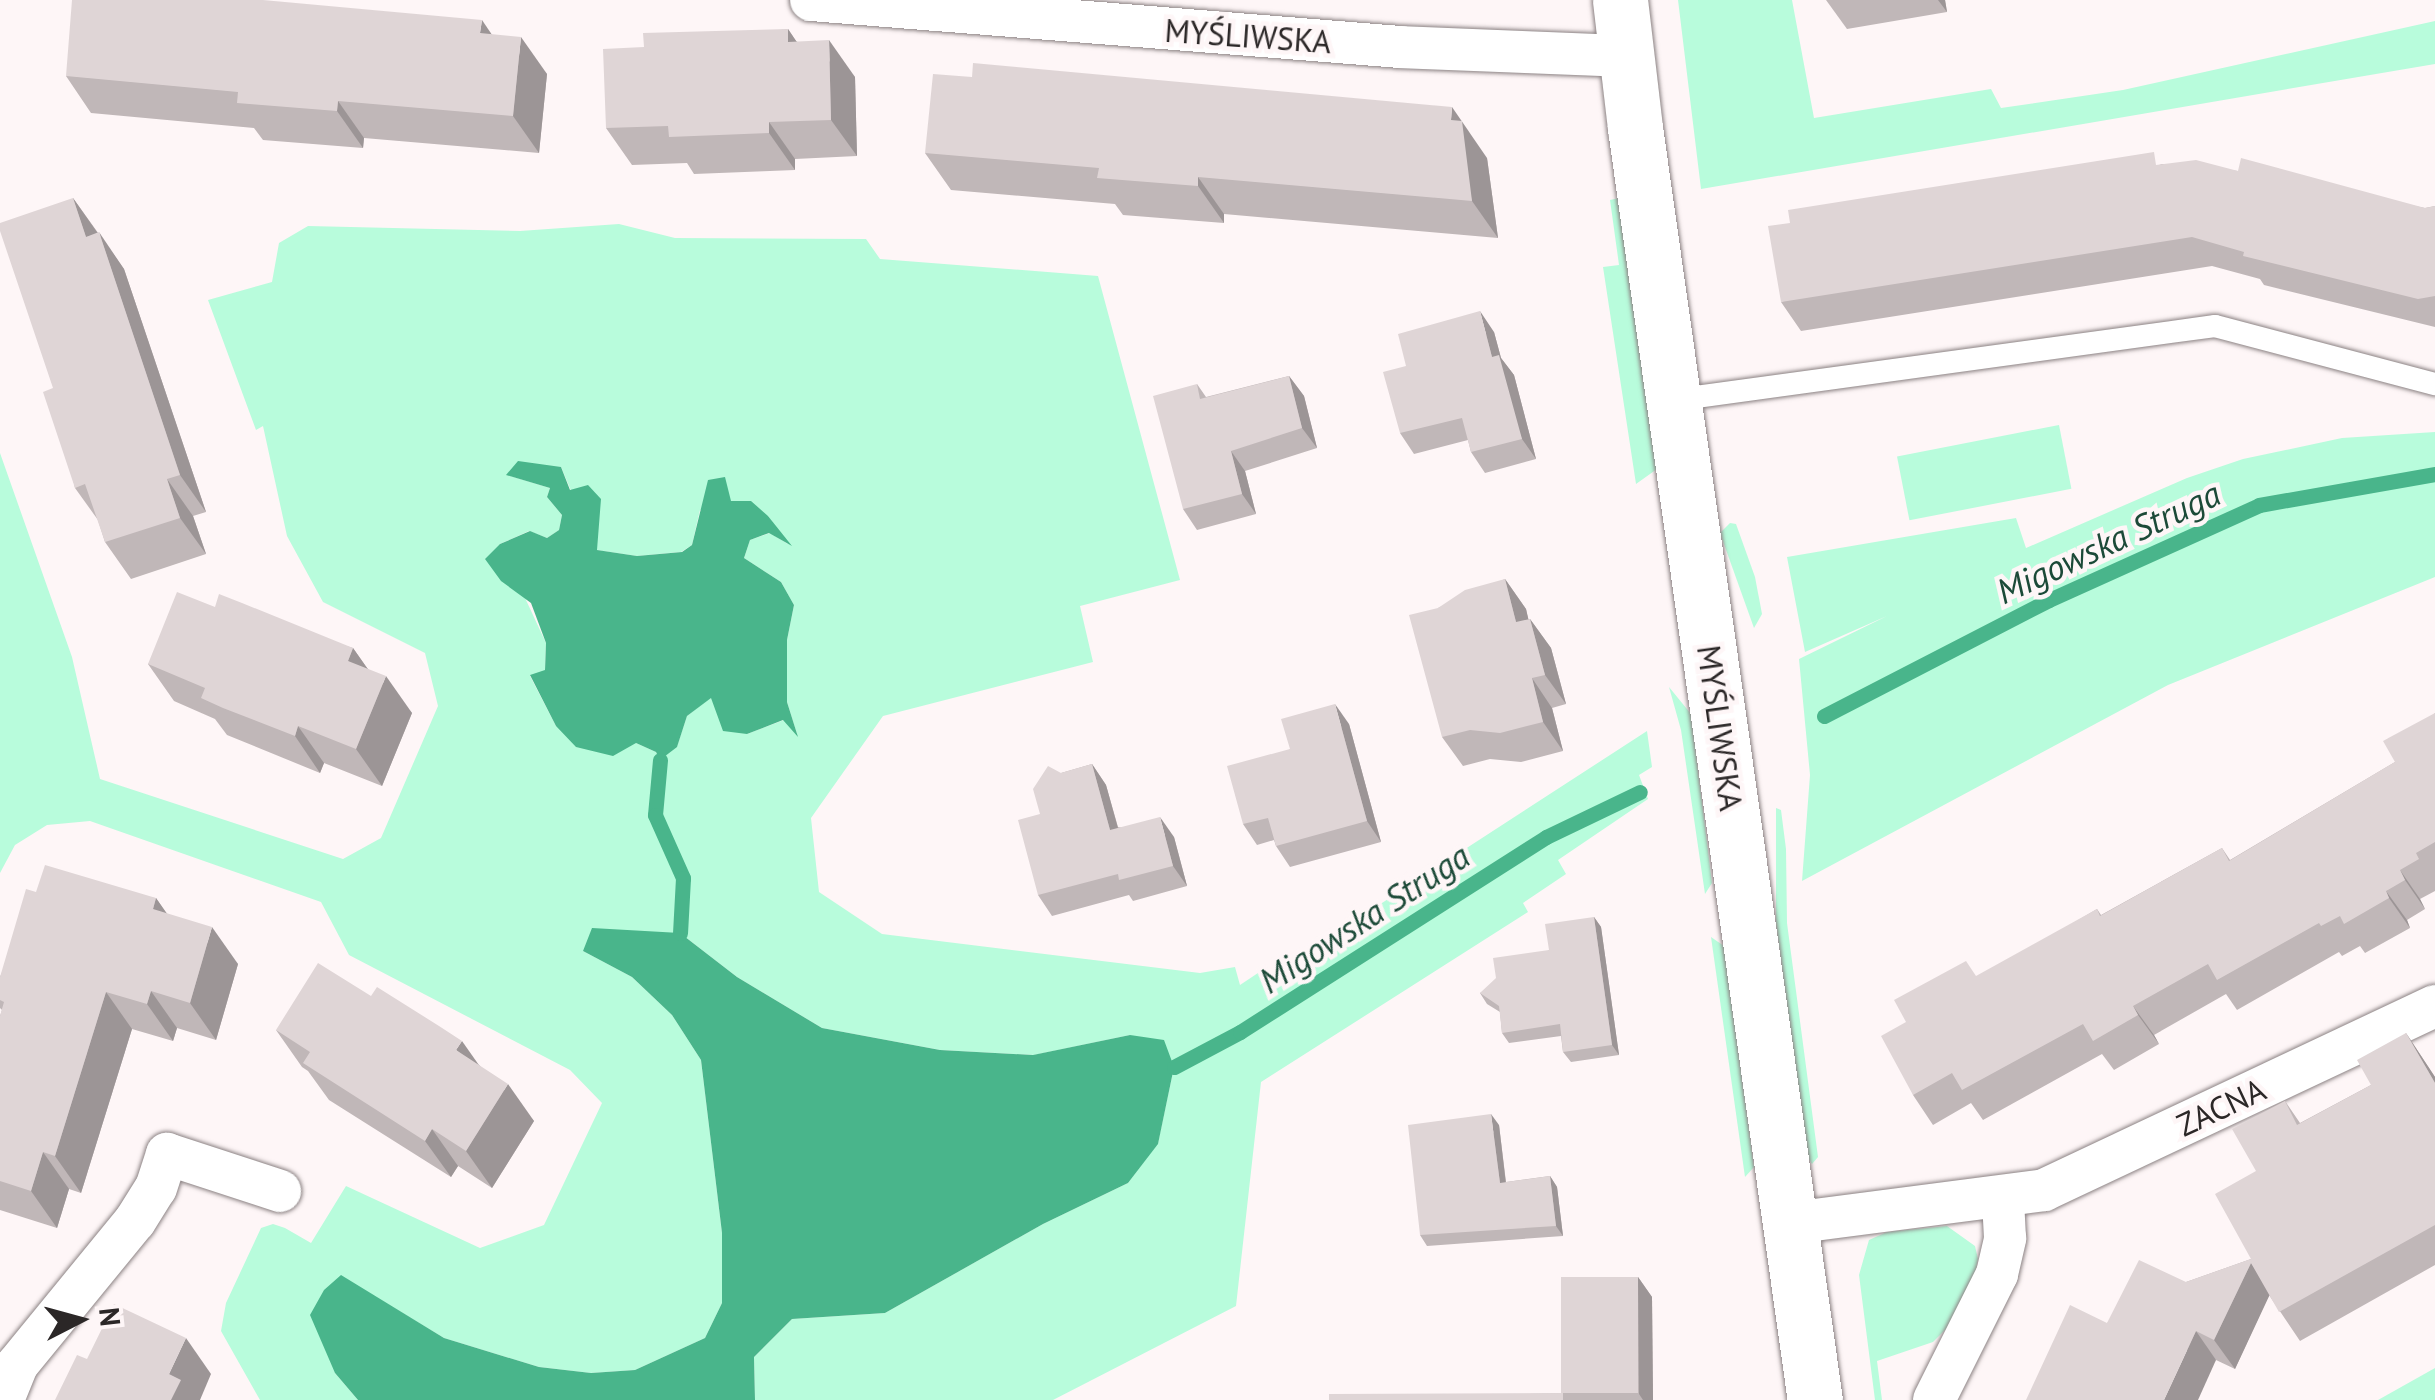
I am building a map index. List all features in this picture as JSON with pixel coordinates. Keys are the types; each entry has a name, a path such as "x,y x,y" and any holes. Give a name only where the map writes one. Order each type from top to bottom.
{"street":[{"name":"MYŚLIWSKA","path":"812,0 1400,47 1626,56"},
{"name":"MYŚLIWSKA","path":"1620,0 1815,1400"},
{"name":"ZACNA","path":"1791,1222 2003,1199 2044,1190 2435,1006"},
{"path":"3,1400 17,1364 135,1221 156,1188 167,1154 280,1190"},
{"path":"1934,1400 1996,1274 2004,1238 2003,1199"}],"lane":[{"path":"1674,400 2216,326 2435,384"}],"shaded area":[{"path":"1678,0 1792,0 1814,118 1991,89 2001,108 2123,90 2435,21 2435,64 1701,189"},
{"path":"1619,198 1657,469 1636,484 1603,267 1619,265 1610,200"},
{"path":"619,224 675,238 866,239 880,259 1098,276 1180,580 1080,606 1093,662 883,716 811,818 819,892 882,934 1200,973 1235,967 1240,985 1267,967 1271,975 1647,731 1652,767 1639,775 1648,799 1558,860 1566,874 1523,903 1528,912 1261,1082 1236,1306 1053,1400 755,1400 754,1357 792,1319 885,1313 1043,1224 1128,1183 1158,1143 1174,1067 1130,1035 1034,1055 940,1050 822,1028 737,977 680,933 653,934 583,951 632,977 672,1015 701,1060 722,1233 722,1303 705,1338 635,1370 591,1373 539,1367 444,1338 341,1276 335,1373 358,1400 260,1400 221,1331 226,1303 261,1228 273,1224 311,1243 346,1186 480,1248 544,1225 602,1103 570,1070 349,955 321,902 90,821 47,825 15,845 0,873 0,453 72,657 100,779 343,859 381,838 438,706 425,653 323,602 287,536 263,426 256,430 208,300 272,282 279,243 308,226 520,231","holes":["561,467 596,550 637,556 681,552 692,545 700,510 768,516 788,544 770,533 750,540 744,558 781,582 794,605 787,640 787,702 797,734 784,720 747,734 711,697 687,716 677,746 660,759 656,752 636,743 556,726 530,676 545,671 546,643 500,544 529,531 547,538 559,530 562,515 547,497 550,488 507,475"]},
{"path":"2059,425 2071,489 1909,520 1897,456"},
{"path":"2435,432 2435,577 2168,685 1802,881 1810,775 1799,659 1887,616 1805,652 1787,557 2016,518 2026,548 2187,478 2243,459 2342,438"},
{"path":"518,461 561,467 570,490 588,485 601,499 597,550 637,556 682,552 692,545 708,480 725,477 731,501 751,501 768,516 792,546 769,533 750,540 744,558 781,582 794,605 787,640 787,702 798,737 783,720 747,734 723,731 711,698 687,716 677,747 660,760 656,752 636,743 613,756 576,747 556,726 530,675 545,670 546,643 531,603 501,581 485,559 500,544 530,531 547,538 559,530 562,515 547,497 550,488 506,475"},
{"path":"1730,523 1736,524 1755,577 1762,614 1754,628 1720,533"},
{"path":"1669,687 1691,714 1712,883 1705,894 1681,730"},
{"path":"1776,808 1781,810 1786,849 1787,923 1818,1157 1812,1164 1807,1156 1776,922"},
{"path":"592,928 680,933 737,977 822,1028 940,1050 1033,1055 1130,1035 1164,1040 1174,1067 1158,1144 1128,1183 1043,1224 885,1313 792,1319 754,1357 755,1400 358,1400 335,1373 310,1315 324,1290 341,1275 444,1338 539,1367 591,1373 635,1370 705,1338 722,1303 722,1233 701,1060 672,1015 632,977 583,951"},
{"path":"1711,937 1724,946 1754,1167 1745,1177"},
{"path":"1947,1226 1975,1246 1978,1259 1974,1279 1949,1326 1933,1342 1877,1361 1882,1400 1875,1400 1859,1275 1869,1240 1887,1232"},
{"path":"2435,1368 2435,1400 2378,1400"}],"building":[{"path":"72,0 263,0 482,20 480,33 521,37 513,116 338,101 337,111 237,103 238,92 66,76"},
{"path":"788,29 788,42 829,40 831,120 769,122 769,133 669,137 668,126 606,128 603,49 644,47 643,33"},
{"path":"973,63 1452,107 1451,120 1462,121 1472,201 1198,177 1198,186 1097,178 1099,168 925,153 933,74 972,77"},
{"path":"2154,152 2156,165 2196,160 2238,171 2241,158 2425,208 2435,206 2435,296 2418,299 2243,256 2244,252 2192,237 1781,302 1768,226 1790,223 1788,210"},
{"path":"73,198 86,237 99,232 180,475 167,479 180,518 105,542 85,484 75,488 43,392 53,388 0,231 0,223"},
{"path":"1480,311 1492,357 1499,355 1522,439 1471,452 1462,418 1400,433 1383,372 1406,366 1398,334"},
{"path":"1289,376 1302,428 1231,451 1242,494 1183,509 1153,396 1197,384 1200,399"},
{"path":"1505,579 1516,622 1530,619 1545,675 1532,678 1543,722 1500,733 1470,730 1442,737 1409,615 1438,608 1465,590"},
{"path":"177,592 215,607 219,594 242,603 353,648 348,661 386,676 356,749 298,726 295,736 223,708 201,698 205,688 148,664"},
{"path":"1335,704 1367,821 1276,846 1268,818 1243,824 1227,766 1290,749 1281,719"},
{"path":"2435,713 2435,842 2416,853 2419,859 2400,870 2405,880 2386,891 2389,898 2344,924 2340,916 2321,926 2319,923 2217,980 2208,964 2133,1006 2138,1015 2093,1041 2083,1024 1962,1090 1952,1073 1913,1095 1881,1036 1906,1022 1894,1000 1966,961 1976,976 2097,909 2100,916 2222,848 2229,861 2395,762 2383,741"},
{"path":"1092,764 1110,830 1160,817 1173,866 1119,880 1118,874 1038,895 1018,820 1040,814 1033,789 1048,766 1061,773"},
{"path":"45,865 156,898 153,909 212,927 190,1003 151,991 147,1004 106,992 55,1156 43,1152 31,1191 0,1181 0,1016 4,1002 0,1000 0,977 26,889 36,892"},
{"path":"1594,917 1612,1045 1563,1052 1560,1024 1502,1033 1499,1006 1480,993 1496,978 1493,958 1549,950 1545,924"},
{"path":"318,963 371,996 377,987 439,1026 462,1041 456,1050 508,1084 466,1151 432,1129 425,1141 303,1063 310,1052 276,1030"},
{"path":"2406,1033 2435,1083 2435,1225 2279,1312 2251,1263 2214,1340 2196,1331 2164,1400 2026,1400 2070,1305 2107,1323 2139,1260 2186,1282 2251,1259 2215,1194 2256,1171 2232,1129 2285,1101 2297,1125 2371,1085 2357,1060"},
{"path":"1491,1114 1500,1183 1550,1176 1556,1226 1420,1235 1408,1125"},
{"path":"1561,1277 1638,1277 1638,1393 1561,1393"},
{"path":"114,1304 186,1338 169,1374 181,1380 171,1400 55,1400 77,1355 87,1359"},
{"path":"1563,1393 1563,1400 1329,1400 1329,1394"}],"waterway":[{"name":"Migowska Struga","path":"1824,716 2049,600 2259,505 2435,474"},
{"path":"660,760 655,815 683,878 680,933"},
{"name":"Migowska Struga","path":"1174,1067 1240,1032 1546,837 1640,792"}]}
